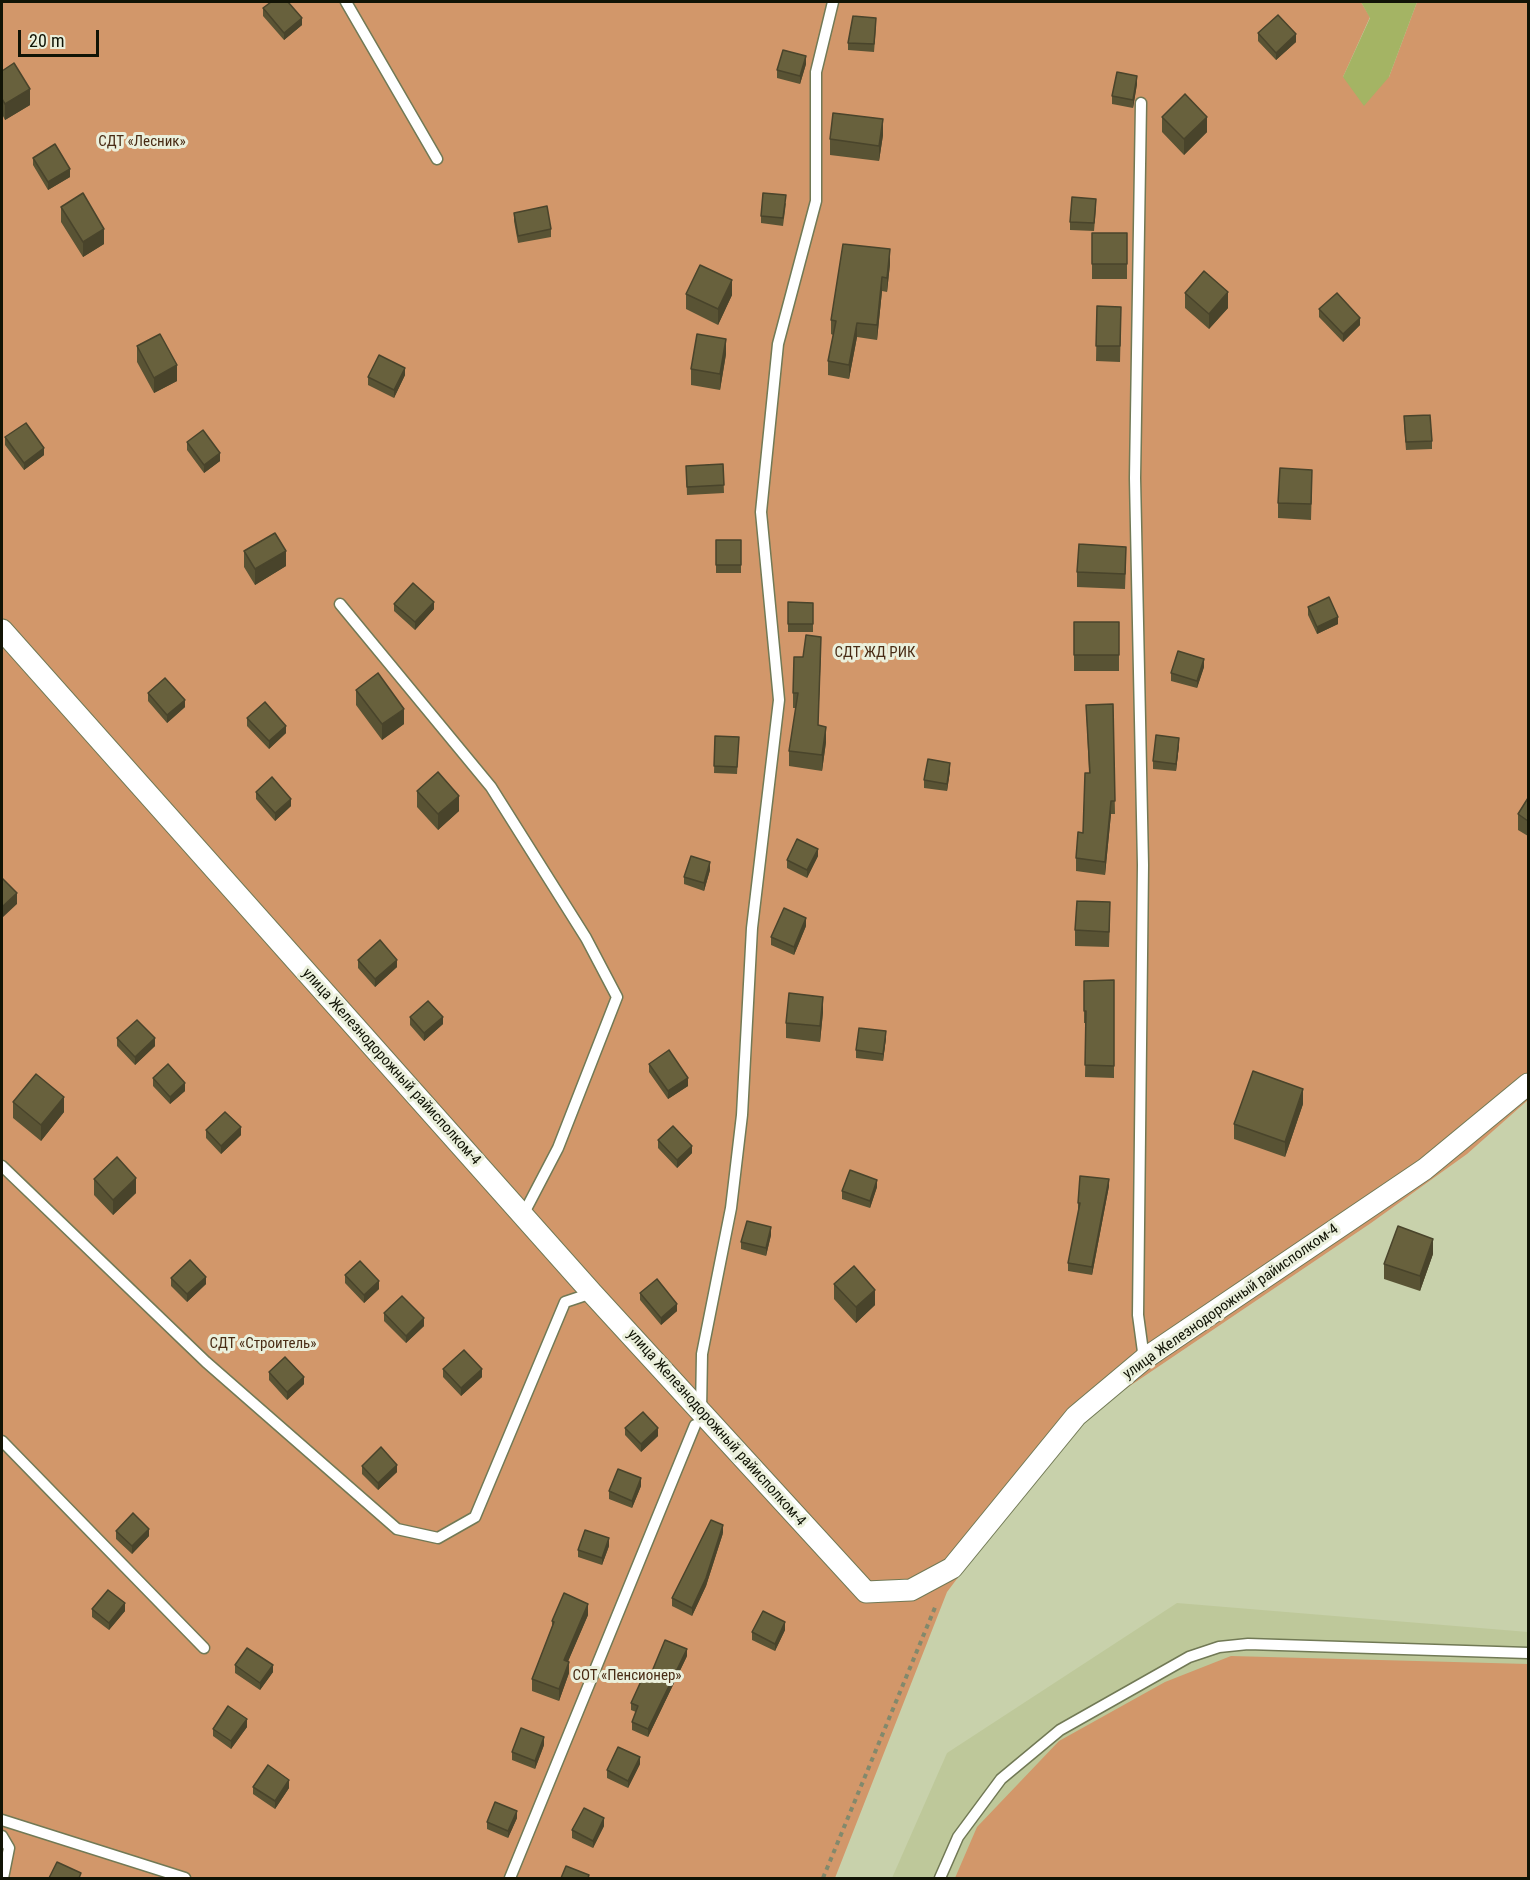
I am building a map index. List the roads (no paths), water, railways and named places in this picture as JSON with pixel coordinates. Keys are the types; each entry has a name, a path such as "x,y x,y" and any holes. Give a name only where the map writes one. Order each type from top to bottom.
{"street":[{"name":"улица Железнодорожный райисполком-4","path":"2,630 592,1293 698,1418 866,1592 912,1590 952,1568 1076,1416 1144,1359 1425,1169 1528,1084"}],"lane":[{"path":"346,2 437,159"},
{"path":"510,1878 698,1418 702,1354 731,1208 742,1115 752,928 779,700 762,501 778,344 816,201 816,72 833,2"},
{"path":"1142,103 1135,478 1143,865 1138,1315 1144,1359"},
{"path":"340,604 491,787 586,938 617,997 558,1148 523,1215"},
{"path":"2,1166 206,1362 397,1529 438,1538 475,1517 565,1302 592,1293"},
{"path":"2,1441 204,1648"},
{"path":"940,1878 958,1838 1001,1779 1060,1730 1189,1657 1219,1647 1248,1644 1528,1653"},
{"path":"2,1820 185,1878"},
{"path":"2,1836 9,1848 3,1878"}],"park label":[{"name":"СДТ «Лесник»","path":"142,142"},
{"name":"СДТ ЖД РИК","path":"875,653"},
{"name":"СДТ «Строитель»","path":"263,1344"},
{"name":"СОТ «Пенсионер»","path":"627,1676"}]}
